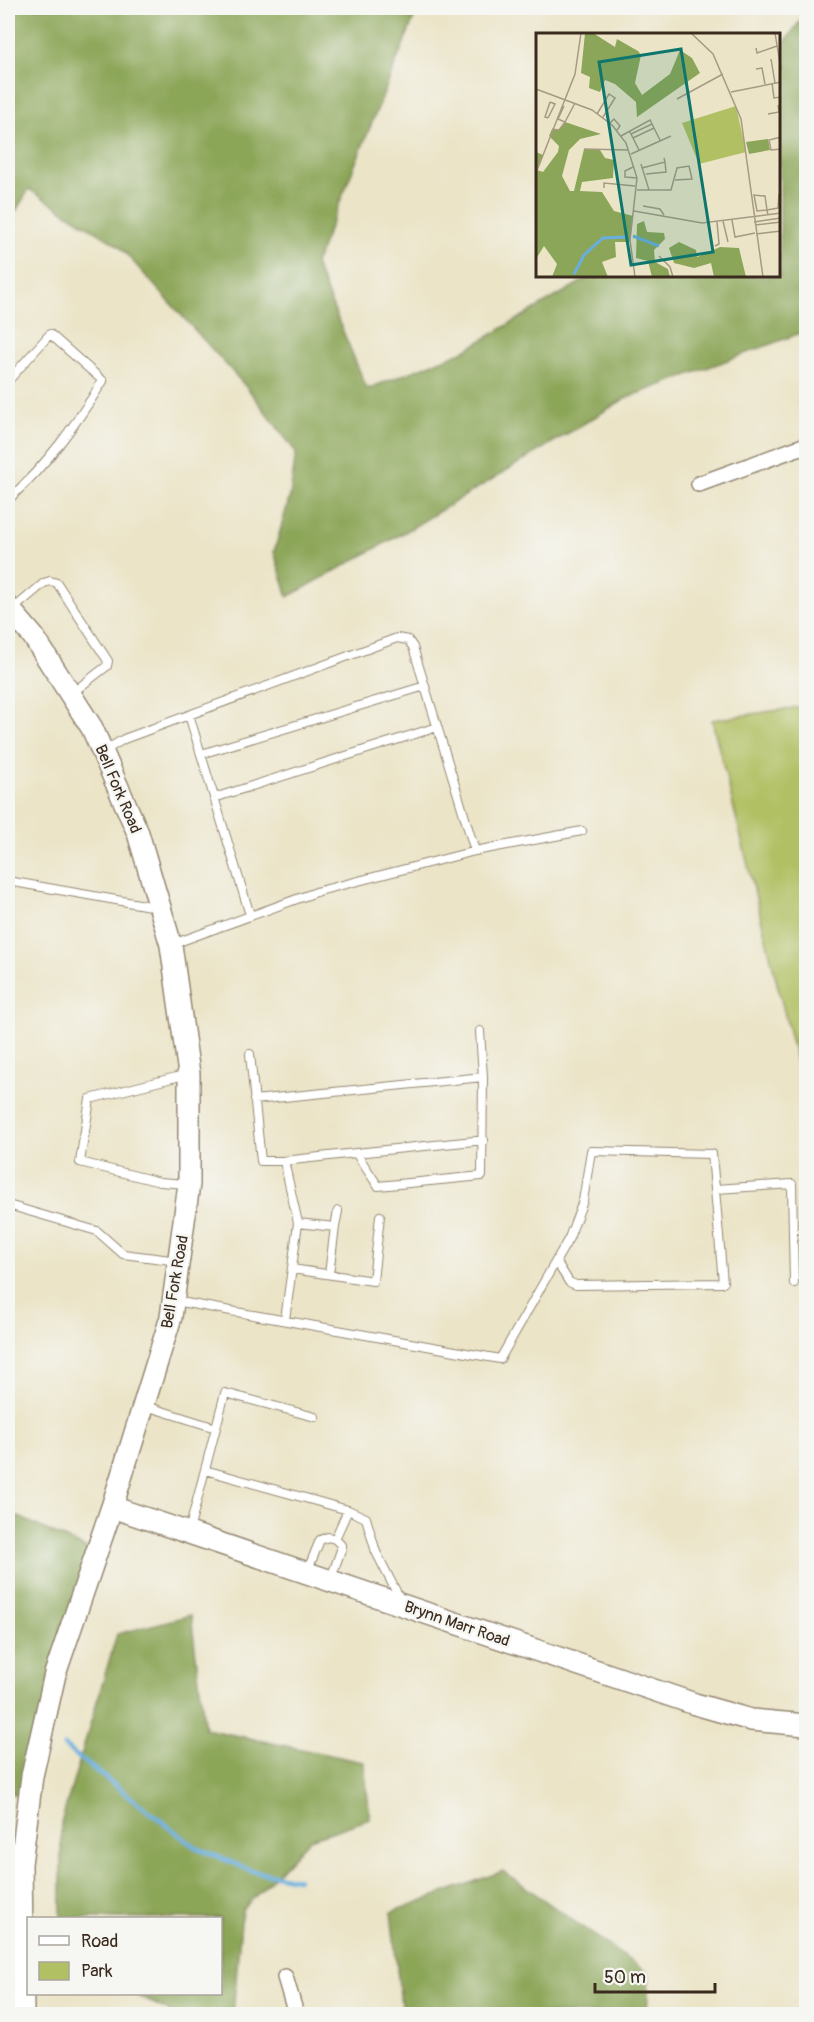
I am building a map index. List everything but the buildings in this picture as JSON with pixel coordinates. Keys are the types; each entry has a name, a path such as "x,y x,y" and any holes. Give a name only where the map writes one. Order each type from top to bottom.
{"main road":[{"name":"Bell Fork Road","path":"9,609 33,636 92,728 138,833 171,945 189,1074 189,1184 171,1317 112,1507 56,1674 32,1776 21,1863 22,2014"},
{"name":"Brynn Marr Road","path":"112,1507 706,1707 751,1720 807,1725"}],"street":[{"path":"699,484 807,445"},
{"path":"285,1977 296,2014"}],"lane":[{"path":"8,381 50,334 103,381 53,453 36,474 8,500"},
{"path":"9,609 44,583 50,581 57,583 108,661 107,666 70,694"},
{"path":"102,752 124,739 397,638 408,640 412,646 475,851"},
{"path":"201,754 424,686"},
{"path":"189,715 250,915"},
{"path":"214,798 437,727"},
{"path":"171,945 320,891 475,851 582,831"},
{"path":"8,881 160,908"},
{"path":"356,1153 378,1186 482,1176 484,1140 480,1031"},
{"path":"250,1054 261,1161 284,1161 484,1140"},
{"path":"189,1074 90,1099 80,1162 160,1182 189,1184"},
{"path":"254,1100 483,1077"},
{"path":"174,1300 500,1359 569,1238 583,1201 591,1151 712,1154 723,1283 576,1285 568,1282 556,1261"},
{"path":"284,1161 298,1223 285,1320"},
{"path":"716,1189 792,1184 795,1283"},
{"path":"8,1205 97,1231 123,1254 180,1261"},
{"path":"329,1274 338,1211"},
{"path":"292,1269 373,1281 380,1216"},
{"path":"298,1223 335,1227"},
{"path":"189,1533 225,1393 315,1417"},
{"path":"143,1406 216,1428"},
{"path":"205,1470 348,1510 366,1518 376,1552 404,1606"},
{"path":"335,1539 348,1510"},
{"path":"307,1572 320,1540 328,1537 335,1539 341,1545 341,1550 330,1581"}],"green space":[{"path":"8,8 418,8 315,264 367,389 462,352 588,278 781,278 781,48 804,16 806,18 806,331 626,398 405,532 288,597 274,552 290,496 296,452 248,389 119,246 29,189 8,224"},
{"path":"806,706 806,1100 712,720"},
{"path":"8,1512 96,1553 29,1797 8,1793"},
{"path":"191,1615 205,1729 364,1762 370,1819 310,1839 242,1910 233,2014 169,2014 169,2011 136,1995 222,1995 222,1917 61,1917 61,1823 117,1634"},
{"path":"503,1871 649,1974 647,2014 402,2014 391,1912"}],"waterway":[{"path":"64,1746 195,1847 252,1871 298,1879"}]}
